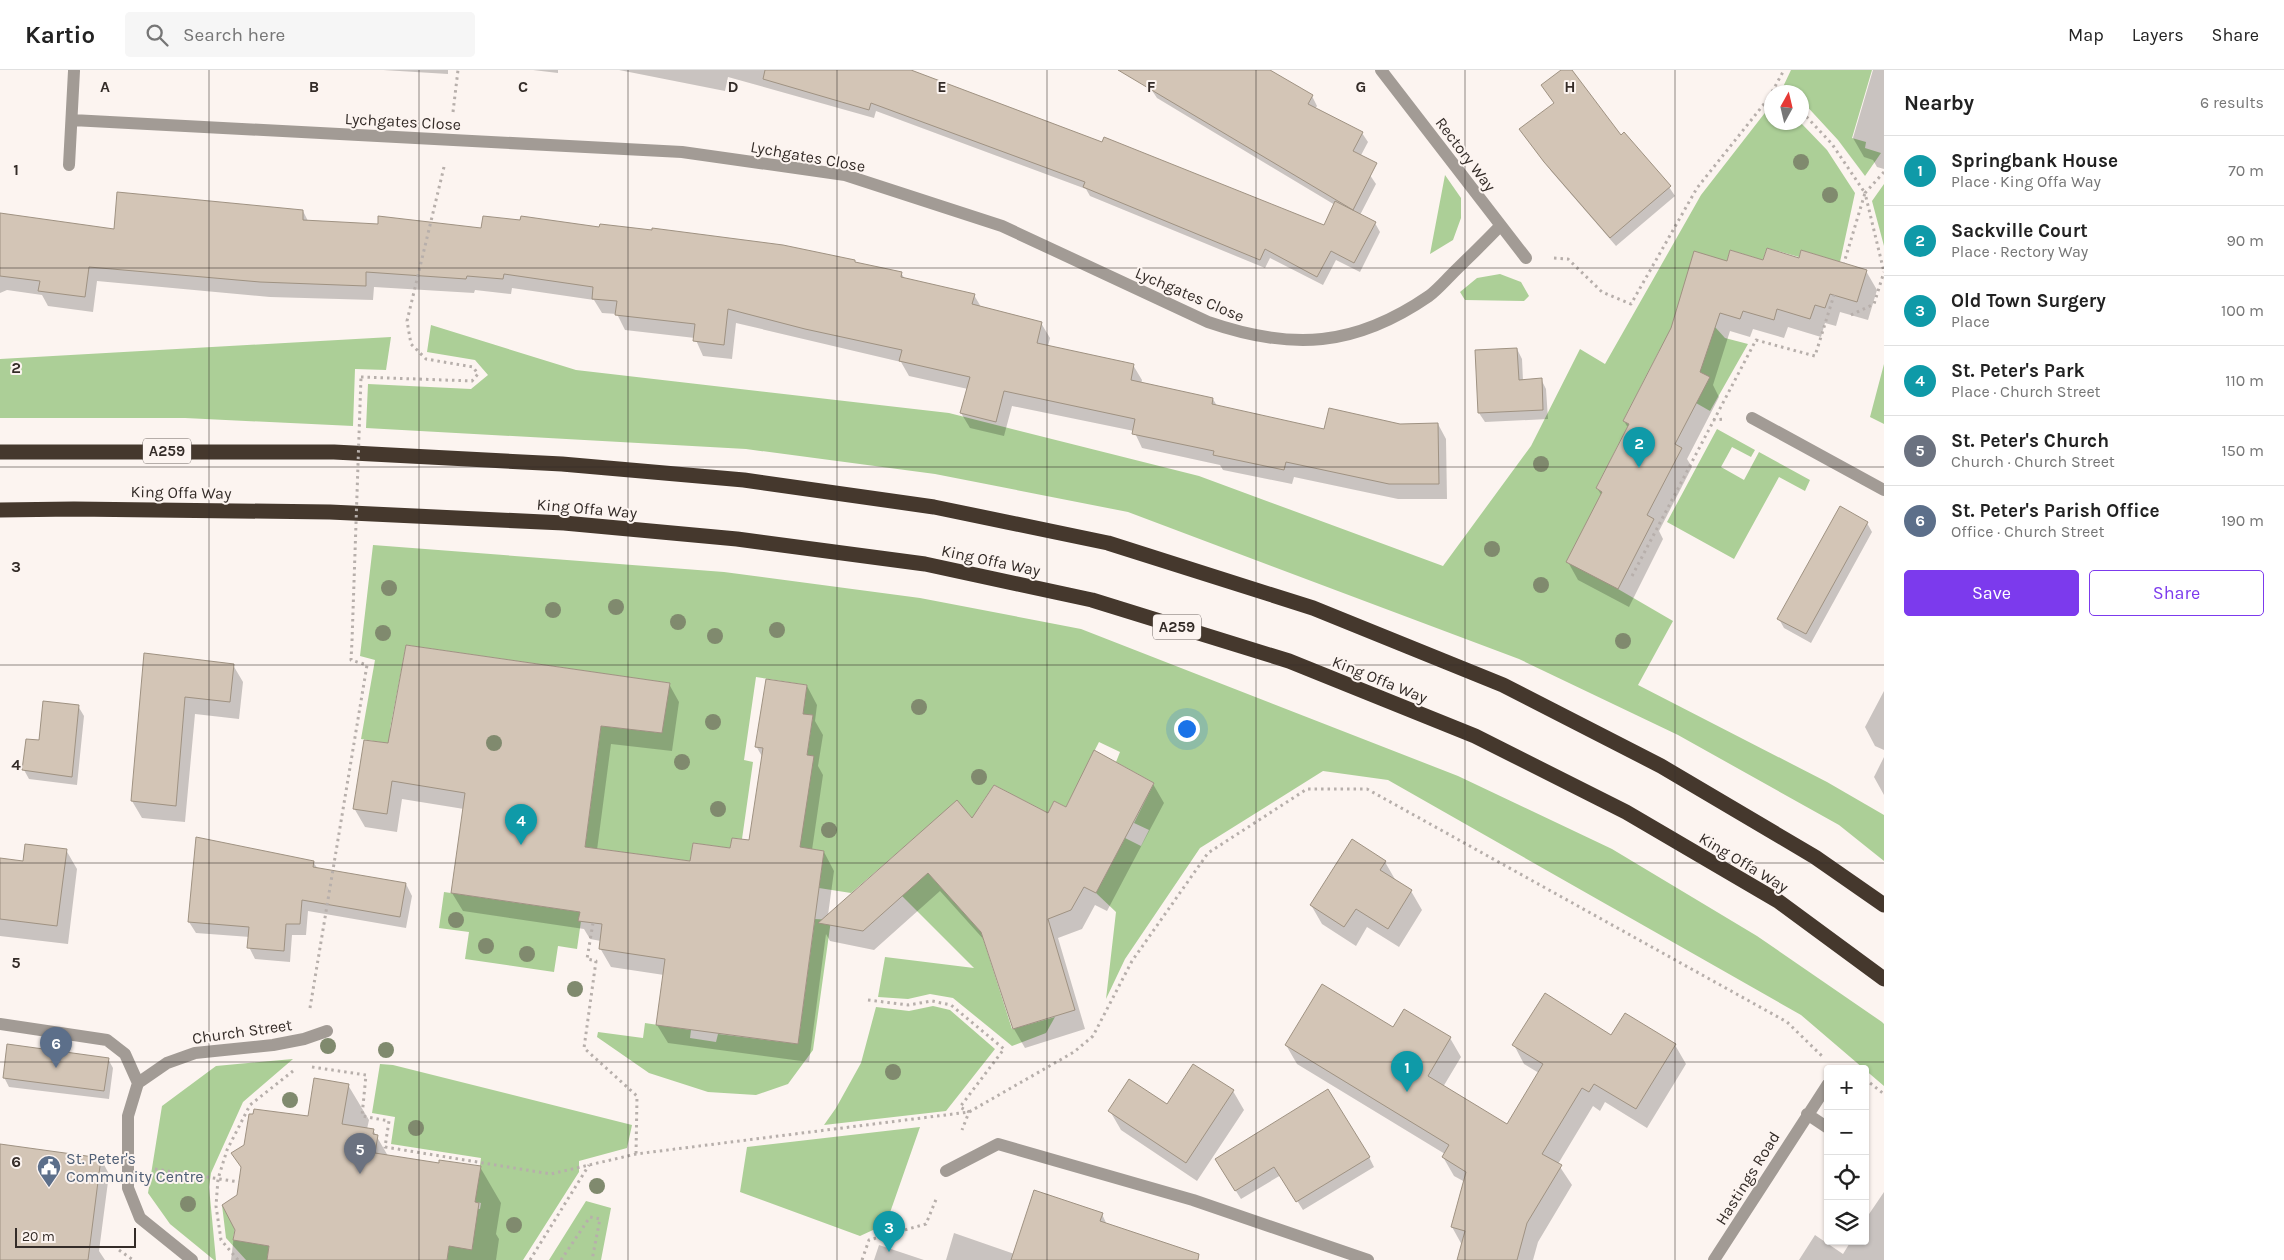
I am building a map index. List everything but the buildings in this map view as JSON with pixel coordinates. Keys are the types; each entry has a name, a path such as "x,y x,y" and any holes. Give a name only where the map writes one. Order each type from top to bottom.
{"highway":[{"name":"A259","path":"0,452 334,452 562,464 744,480 925,506 1108,543 1313,608 1503,685 1661,766 1816,857 1884,905"},
{"name":"King Offa Way","path":"0,510 330,512 564,523 737,539 925,564 1092,600 1289,661 1475,736 1626,812 1769,896 1884,979"}],"street":[{"name":"Rectory Way","path":"1381,70 1526,258"},
{"path":"69,165 74,71"},
{"name":"Lychgates Close","path":"72,120 682,152 845,176 1002,226 1208,322 1242,334 1279,340 1326,340 1373,328 1430,295 1500,226"},
{"path":"1752,418 1884,490"},
{"path":"0,1024 107,1040 124,1054 138,1083 128,1116 128,1188 140,1218 192,1260"},
{"name":"Church Street","path":"138,1083 167,1063 195,1053 273,1045 304,1039 327,1031"},
{"name":"Hastings Road","path":"1714,1260 1824,1090"},
{"path":"1807,1114 1824,1125"},
{"path":"946,1171 998,1144 1193,1200 1368,1260"}],"path":[{"path":"238,1260 221,1240 216,1206 218,1179 227,1150 250,1106 301,1065 367,665 351,660 361,377 472,381 478,374 473,367 426,359 411,344 407,321 450,140 458,70"},
{"path":"1776,85 1784,70"},
{"path":"1526,258 1568,258 1602,292 1631,304 1697,188 1764,103"},
{"path":"1809,119 1832,144 1864,193 1884,272 1874,304 1851,315"},
{"path":"1844,263 1864,193 1884,172"},
{"path":"301,1065 366,1075 362,1116 389,1121 385,1147 552,1174 636,1154 969,1112 1074,1052 1094,1036 1132,961 1208,853 1307,789 1367,789 1787,1022 1829,1062"},
{"path":"593,923 587,958 596,960 584,1048 636,1096 636,1154"},
{"path":"868,1000 908,1005 932,1001 950,1005 1004,1049 960,1107 969,1112"},
{"path":"1869,1082 1884,1094"},
{"path":"862,1260 869,1240 926,1224 969,1112"},
{"path":"530,1260 590,1164"},
{"path":"128,1165 239,1182"},
{"path":"561,1260 590,1217 600,1219 592,1260"},
{"path":"119,1250 133,1260"}],"green space":[{"path":"1791,70 1872,70 1852,138 1866,142 1865,148 1881,153 1865,176 1838,140 1809,109 1809,85 1784,85"},
{"path":"1764,114 1764,130 1808,130 1827,150 1855,193 1840,262 1801,250 1799,257 1767,248 1763,260 1730,250 1727,261 1675,315 1715,327 1725,338 1748,344 1710,411 1696,403 1709,377 1659,351 1623,421 1629,424 1596,488 1602,492 1618,589 1673,621 1638,685 1827,782 1884,815 1884,861 1839,825 1678,735 1519,659 1128,512 935,474 746,449 366,428 368,384 471,389 488,375 475,360 427,352 431,325 576,370 949,413 1199,476 1443,566 1531,446 1580,349 1605,364 1701,195"},
{"path":"1445,175 1461,198 1461,218 1453,240 1430,254"},
{"path":"1884,184 1884,246 1872,201"},
{"path":"1500,274 1521,282 1529,296 1524,301 1465,300 1460,292 1477,278"},
{"path":"391,337 386,370 355,369 353,426 185,418 0,418 0,359"},
{"path":"1884,364 1884,424 1870,417"},
{"path":"1717,429 1755,450 1751,457 1732,447 1721,467 1744,480 1759,452 1810,480 1805,491 1779,477 1734,559 1667,522"},
{"path":"373,545 724,572 920,598 1081,629 1458,776 1612,849 1757,936 1882,1022 1884,1024 1884,1086 1869,1073 1869,1065 1859,1065 1801,1015 1388,780 1323,771 1200,848 1125,959 1106,999 1116,912 1096,893 1125,838 1141,846 1149,830 1134,823 1154,783 1116,762 1120,752 1099,742 1066,807 1054,801 1048,813 994,785 979,807 1028,882 957,801 851,893 819,888 824,851 784,845 813,756 807,755 813,715 803,714 807,685 756,677 744,760 753,762 742,839 732,838 730,848 693,843 690,861 585,847 601,726 662,733 669,683 406,645 390,729 437,736 435,751 361,739 375,660 360,656"},
{"path":"911,854 981,932 1012,1029 1055,1017 1046,1033 1012,1046 953,998 930,994 908,999 878,997 885,957 974,968 902,896"},
{"path":"444,892 580,912 578,921 581,921 577,949 558,946 554,972 465,959 469,932 439,928"},
{"path":"815,919 831,920 813,1050 788,1084 756,1095 708,1092 649,1073 597,1037 598,1032 643,1038 645,1023 691,1030 690,1038 716,1042 718,1034 798,1044"},
{"path":"933,1006 950,1010 995,1049 946,1111 824,1125 836,1108 861,1063 876,1007 909,1011"},
{"path":"293,1059 243,1102 211,1173 209,1187 216,1260 214,1260 170,1224 148,1193 162,1106 216,1066"},
{"path":"380,1064 393,1065 632,1125 627,1148 579,1161 579,1172 523,1260 447,1260 450,1240 472,1249 473,1243 469,1242 474,1208 480,1209 481,1203 475,1202 481,1158 391,1144 395,1117 372,1113"},
{"path":"920,1127 886,1224 860,1236 740,1192 747,1147"},
{"path":"586,1201 611,1208 601,1260 549,1260"},
{"path":"222,1205 238,1206 233,1240 269,1246 267,1260 246,1260 226,1238"}],"place":[{"name":"Sackville Court","path":"1639,468"},
{"name":"St. Peter's Park","path":"521,845"},
{"name":"St. Peter's Parish Office","path":"56,1068"},
{"name":"Springbank House","path":"1407,1092"},
{"name":"St. Peter's Church","path":"360,1174"},
{"name":"St. Peter's Community Centre","path":"49,1188"},
{"name":"Old Town Surgery","path":"889,1252"}]}
